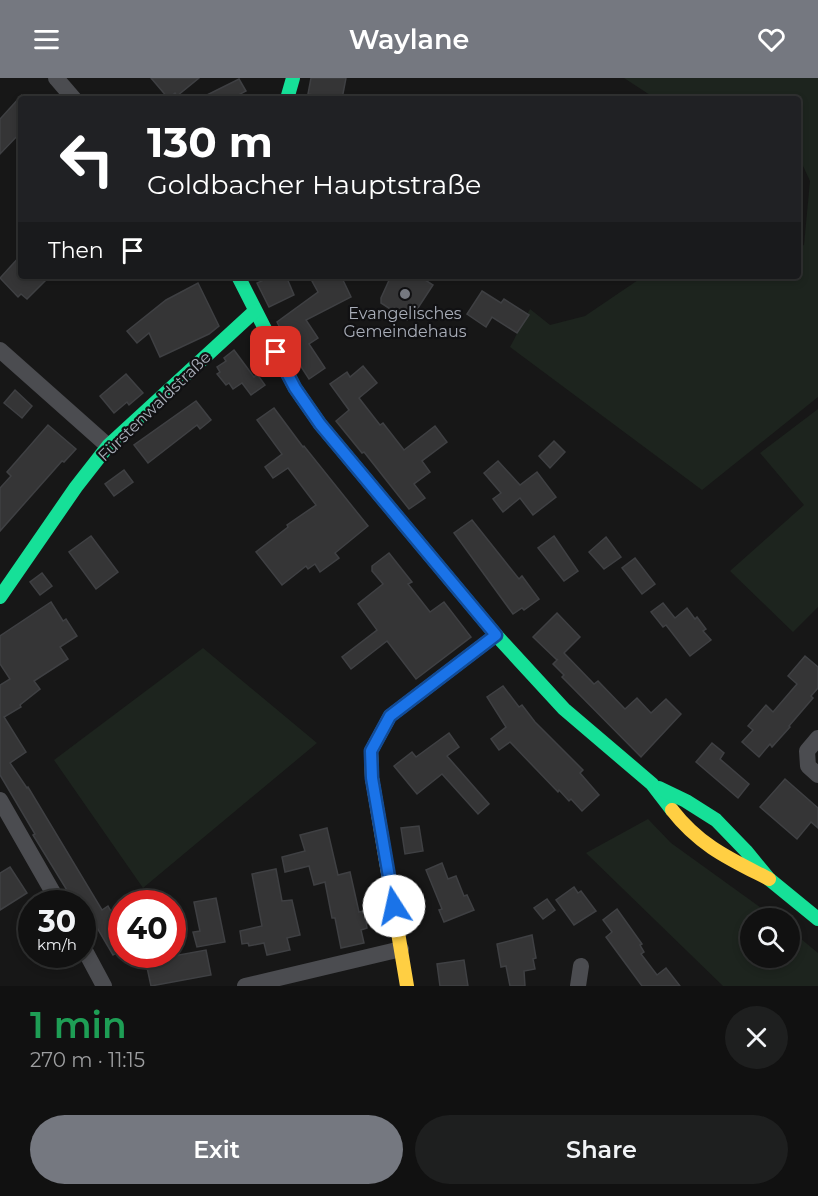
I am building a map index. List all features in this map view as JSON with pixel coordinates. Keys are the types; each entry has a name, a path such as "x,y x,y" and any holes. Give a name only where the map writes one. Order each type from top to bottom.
{"street":[{"path":"56,78 71,96"},
{"path":"288,96 293,78"},
{"path":"239,279 295,388 320,424 496,635 564,709 652,784 677,816 701,841 722,855 769,879"},
{"name":"Fürstenwaldstraße","path":"0,597 108,446 255,311"},
{"path":"0,350 108,446"},
{"path":"407,986 372,778 371,751 390,716 496,635"},
{"path":"818,738 807,751 808,766 818,775"},
{"path":"652,784 686,801 716,820 769,879 818,919"},
{"path":"0,800 52,890"},
{"path":"245,986 401,949"},
{"path":"578,986 581,966"},
{"path":"94,968 104,986"}],"shaded area":[{"path":"624,78 818,78 818,397 702,490 510,347 530,309 550,325 585,316 640,279 801,279 801,246 804,245 810,181 801,162 801,96 650,95"},
{"path":"818,409 818,607 793,632 730,571 804,505 760,453"},
{"path":"203,648 317,743 143,888 54,760"},
{"path":"648,819 671,843 761,908 740,908 740,968 800,968 800,938 818,953 818,986 723,986 586,853"}],"building":[{"path":"151,78 199,78 177,96 175,93 166,96"},
{"path":"311,78 346,78 343,96 308,94"},
{"path":"239,79 246,91 237,96 205,96"},
{"path":"18,99 18,135 0,154 0,119"},
{"path":"18,258 18,279 47,279 27,299 21,294 18,297 0,278"},
{"path":"266,279 287,279 294,295 269,307 257,283"},
{"path":"342,279 351,297 306,320 318,338 309,344 325,368 309,379 294,356 277,322 318,292 312,281"},
{"name":"Evangelisches Gemeindehaus","path":"390,279 424,279 433,285 416,311 413,309 407,320 381,303"},
{"path":"198,283 219,326 209,334 160,357 149,333 137,343 127,331 166,300"},
{"path":"482,291 501,303 504,299 529,315 517,333 492,317 486,327 467,314"},
{"path":"234,350 254,377 257,374 265,385 251,395 242,383 233,389 229,383 226,385 217,374 220,372 217,367 226,361 224,358"},
{"path":"363,366 377,383 359,398 404,450 435,426 447,442 422,461 430,472 414,484 425,498 409,509 336,421 349,410 330,384 347,372 350,377"},
{"path":"126,374 143,393 129,405 127,402 114,413 100,396"},
{"path":"15,390 32,406 22,418 4,403"},
{"path":"196,401 211,420 200,429 197,425 148,463 134,445"},
{"path":"274,408 368,526 335,553 339,558 320,572 315,564 308,569 306,566 282,585 256,552 288,527 287,525 316,505 288,468 273,478 265,467 282,454 257,420"},
{"path":"48,425 76,449 64,462 62,461 0,531 0,488 11,476 7,472"},
{"path":"554,441 565,452 550,468 539,456"},
{"path":"498,461 520,485 537,472 556,497 533,515 520,498 503,512 493,499 501,493 484,473"},
{"path":"124,470 133,482 114,496 105,484"},
{"path":"472,520 519,579 522,576 539,599 524,610 522,608 513,614 454,533"},
{"path":"91,536 118,572 96,589 69,552"},
{"path":"554,536 578,571 564,581 538,548"},
{"path":"606,537 621,557 604,569 589,552"},
{"path":"389,553 412,582 408,584 430,612 444,602 471,637 416,679 387,641 351,669 342,657 377,630 358,604 383,584 372,571 372,566"},
{"path":"635,558 655,584 642,594 622,568"},
{"path":"42,573 52,586 40,595 30,582"},
{"path":"51,602 63,621 66,619 77,636 60,647 68,659 34,681 40,689 20,705 21,707 4,717 26,752 10,763 28,787 90,890 67,890 0,775 0,685 10,679 0,664 0,636"},
{"path":"663,603 675,618 687,608 706,629 703,631 711,640 690,656 666,625 663,627 651,612"},
{"path":"557,613 580,637 564,653 594,684 598,681 625,709 637,698 651,713 666,699 681,714 641,757 562,677 564,675 553,664 557,660 533,637"},
{"path":"805,656 818,667 818,688 790,727 772,747 770,744 759,757 742,742 753,730 748,726 766,705 773,712 797,684 788,676"},
{"path":"503,686 519,707 522,705 535,722 583,770 580,773 599,795 582,811 571,799 569,801 559,790 558,792 510,742 499,750 491,739 506,727 487,697"},
{"path":"449,733 459,747 447,756 489,804 478,814 442,774 417,794 394,766 412,752 416,757"},
{"path":"712,743 724,753 720,759 749,784 738,798 696,762"},
{"path":"785,779 818,808 818,828 811,822 797,839 760,807"},
{"path":"419,826 423,851 405,854 401,828"},
{"path":"327,828 338,875 350,872 359,912 364,911 367,928 361,930 364,943 341,948 325,882 314,885 309,866 285,872 282,857 305,851 300,835"},
{"path":"442,863 448,879 456,876 464,896 467,895 474,910 444,922 439,910 442,909 426,870"},
{"path":"10,867 25,890 18,890 18,899 0,910 0,873"},
{"path":"276,869 282,901 292,900 300,935 287,938 290,950 267,955 264,943 249,946 248,943 242,944 240,931 262,926 252,874"},
{"path":"574,887 578,893 581,891 596,911 574,925 556,900"},
{"path":"216,898 225,942 197,947 193,932 200,931 194,902"},
{"path":"547,899 555,910 543,919 534,908"},
{"path":"96,900 102,910 108,906 108,946 96,926"},
{"path":"617,909 642,944 640,945 644,952 641,954 657,975 666,968 680,986 642,986 606,937 612,932 603,920"},
{"path":"532,935 536,958 533,959 535,969 524,971 525,986 510,986 506,966 501,967 497,944"},
{"path":"206,950 211,975 151,986 147,968 186,968 186,954"},
{"path":"464,960 468,986 440,986 437,964"}],"traffic: fast":[{"path":"288,96 293,78"},
{"path":"240,279 295,388 320,424 496,635 564,709 652,784 672,810"},
{"path":"0,597 76,487 108,446 255,311"},
{"path":"659,788 686,801 716,820 769,879 818,919"}],"traffic: slow":[{"path":"407,986 372,778 371,751 390,716 496,635"},
{"path":"672,810 693,833 716,850 769,879"}],"place":[{"name":"Evangelisches Gemeindehaus","path":"405,294"}],"route":[{"path":"276,352 295,388 320,424 496,635 390,716 371,751 372,778 394,906"}]}
